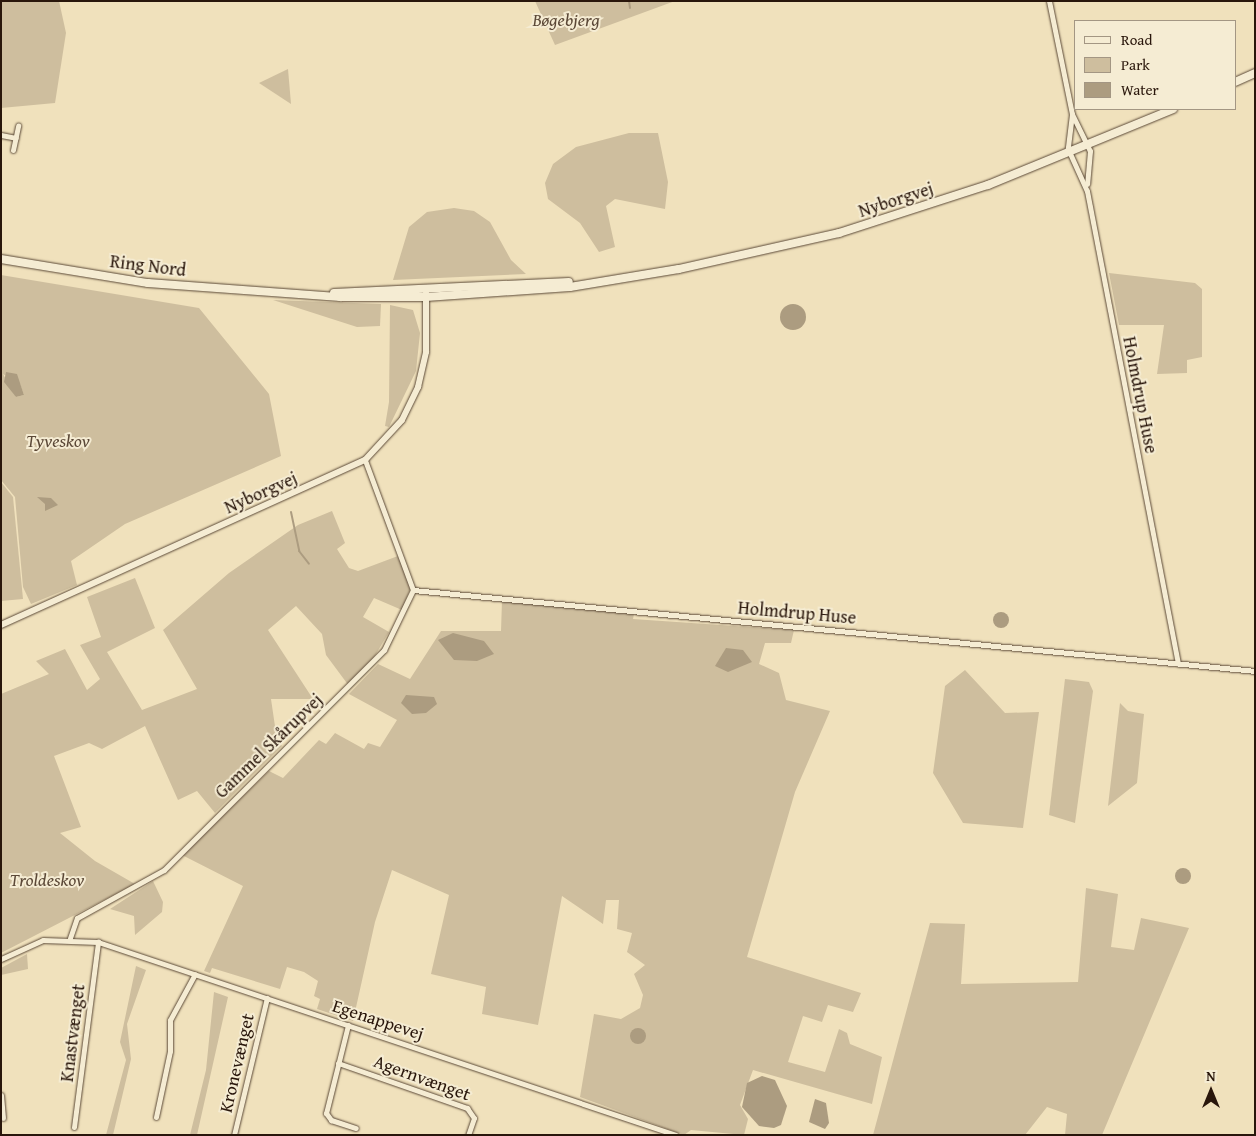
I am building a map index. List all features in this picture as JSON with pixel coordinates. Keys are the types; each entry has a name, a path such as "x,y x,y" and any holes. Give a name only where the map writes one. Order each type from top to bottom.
{"main road":[{"path":"1236,82 1255,73"},
{"name":"Nyborgvej","path":"426,297 615,279 839,233 1070,154 1171,110"},
{"name":"Ring Nord","path":"1,258 148,283 292,294 426,297"},
{"name":"Nyborgvej","path":"426,287 615,279"},
{"name":"Ring Nord","path":"292,294 426,287"}],"street":[{"path":"1049,1 1072,114 1070,154"},
{"path":"1072,114 1088,146"},
{"path":"13,150 18,126"},
{"path":"1,135 16,138"},
{"name":"Holmdrup Huse","path":"1088,146 1087,192 1178,663"},
{"name":"Holmdrup Huse","path":"1070,154 1087,192"},
{"name":"Nyborgvej","path":"1,626 365,460 402,420 418,387 426,352 426,287"},
{"path":"365,460 413,590"},
{"name":"Holmdrup Huse","path":"413,590 1255,671"},
{"name":"Gammel Skårupvej","path":"70,938 77,918 164,870 370,668 384,650 413,590"},
{"path":"1,959 43,940 70,938"},
{"name":"Egenappevej","path":"70,938 98,942 676,1135"},
{"name":"Knastvænget","path":"74,1128 98,942"},
{"path":"156,1117 170,1051 170,1020 195,974"},
{"name":"Kronevænget","path":"234,1135 267,998"},
{"path":"348,1025 326,1112 331,1120 356,1128"},
{"name":"Agernvænget","path":"338,1063 467,1108 474,1118 468,1135"},
{"path":"1,1095 3,1118"}],"green space":[{"path":"1,1 59,1 66,33 55,103 1,108"},
{"name":"Bøgebjerg","path":"535,1 675,1 555,45"},
{"path":"288,69 291,104 259,83"},
{"path":"629,133 658,133 668,182 665,209 615,199 606,206 615,247 599,252 580,223 548,199 545,183 553,164 576,147"},
{"path":"454,208 474,211 490,222 511,260 526,274 393,280 409,227 427,212"},
{"path":"1109,273 1195,283 1202,289 1202,357 1187,360 1187,373 1157,374 1164,325 1119,325"},
{"name":"Tyveskov","path":"1,275 199,308 269,394 281,456 125,524 71,561 77,585 31,604 23,587 15,497 1,480","holes":["3,374 20,384 24,395 16,397"]},
{"path":"273,300 381,304 380,326 357,327"},
{"path":"390,305 413,310 420,333 416,371 389,427 385,426 389,402"},
{"path":"1,482 13,497 23,599 1,601"},
{"name":"Troldeskov","path":"332,511 345,543 337,549 349,568 358,571 398,556 411,587 402,610 374,598 363,617 389,632 370,664 349,686 326,655 322,634 296,606 268,630 313,699 271,699 277,740 282,746 215,813 197,791 178,800 145,726 102,749 89,743 54,756 81,827 60,833 95,861 135,884 1,953 1,694 49,674 36,661 65,649 87,690 100,679 80,645 101,637 87,597 135,578 155,628 107,652 142,710 197,689 163,630 229,573 298,525"},
{"path":"502,601 634,614 633,619 794,630 791,643 765,643 759,664 779,673 786,700 830,711 795,792 747,957 861,993 853,1012 828,1005 822,1022 803,1016 788,1062 825,1072 839,1029 847,1033 850,1044 882,1057 872,1104 753,1070 740,1105 748,1119 744,1135 691,1130 684,1135 580,1097 594,1014 621,1019 640,1008 643,995 634,974 645,965 627,952 632,933 617,929 619,900 606,900 603,924 562,896 538,1025 482,1014 486,987 431,974 449,895 392,870 375,922 353,1021 317,1009 320,999 314,996 318,981 304,972 287,967 280,989 212,968 210,973 204,971 243,886 182,855 269,771 283,778 319,740 326,744 335,733 364,749 368,743 380,747 397,720 349,694 378,664 410,679 441,631 501,631"},
{"path":"965,670 1005,713 1039,712 1023,828 963,823 933,773 945,686"},
{"path":"1065,679 1089,682 1093,691 1075,823 1049,815"},
{"path":"1120,703 1128,711 1144,714 1137,783 1108,806"},
{"path":"153,881 163,902 162,912 135,935 134,916 110,909"},
{"path":"1086,888 1118,894 1111,947 1134,950 1141,918 1189,928 1102,1135 1065,1135 1067,1114 1047,1107 1025,1135 873,1135 930,923 965,924 961,984 1078,982"},
{"path":"27,954 28,969 1,975 1,968"},
{"path":"136,966 146,970 127,1024 131,1059 113,1135 106,1135 126,1060 120,1042"},
{"path":"214,992 228,997 197,1135 190,1135 206,1070"}],"water":[{"path":"793,304 802,308 806,317 802,326 793,330 784,326 780,317 784,308"},
{"path":"6,372 17,374 24,395 16,397 4,382"},
{"path":"37,497 51,498 58,505 45,511 45,504"},
{"path":"998,612 1004,612 1009,617 1007,626 998,628 993,623 993,617"},
{"path":"453,633 484,641 494,654 477,661 454,660 438,640"},
{"path":"726,648 743,650 752,662 728,672 715,666"},
{"path":"406,695 434,697 437,704 426,713 412,714 401,703"},
{"path":"1183,868 1191,876 1183,884 1175,876"},
{"path":"638,1028 644,1030 646,1036 644,1042 638,1044 632,1042 630,1036 632,1030"},
{"path":"762,1076 775,1080 787,1106 781,1125 774,1128 759,1126 742,1107 747,1083"},
{"path":"815,1099 826,1103 829,1123 825,1129 809,1122"}],"waterway":[{"path":"629,1 630,8"},
{"path":"291,512 299,551 309,564"}]}
